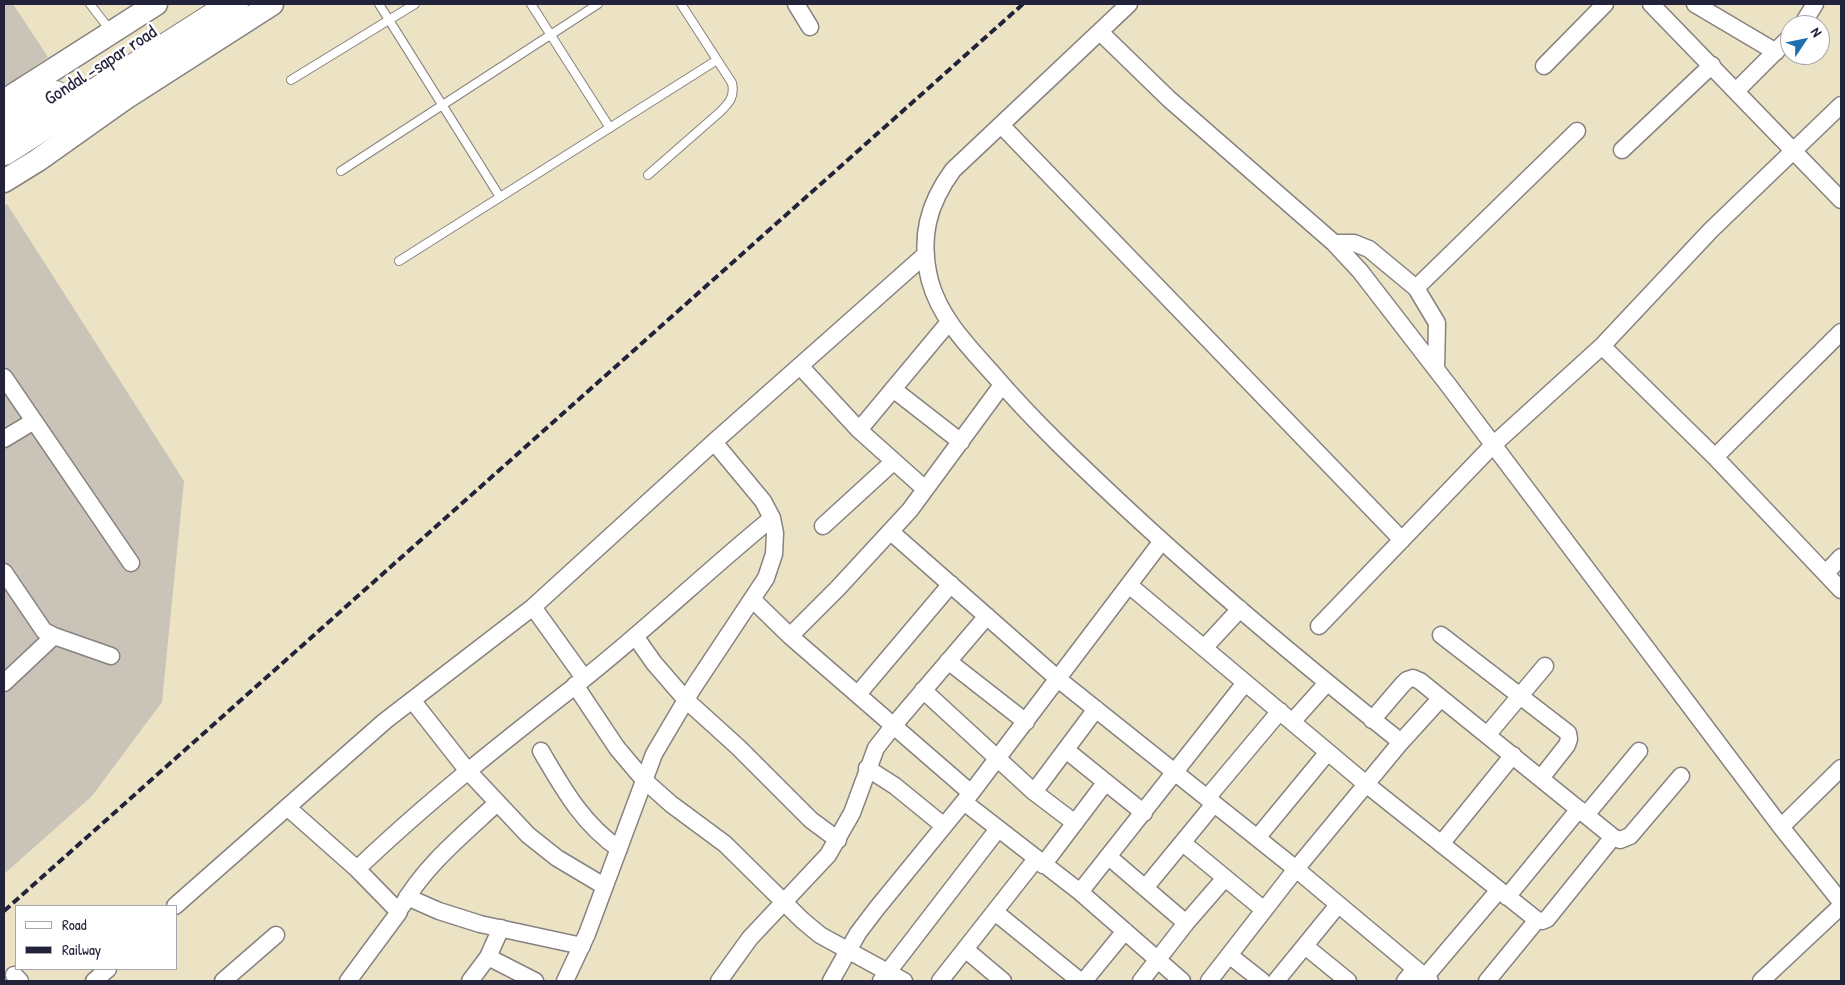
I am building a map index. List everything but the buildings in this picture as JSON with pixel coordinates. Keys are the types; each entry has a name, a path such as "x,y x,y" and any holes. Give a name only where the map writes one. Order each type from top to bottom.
{"highway":[{"name":"Gondal -sapar road","path":"4,128 198,4"},
{"path":"4,151 234,4"}],"street":[{"path":"4,101 156,4"},
{"path":"4,180 38,160 124,99 272,4"},
{"path":"796,4 810,27"},
{"path":"1129,4 953,170 941,186 933,203 926,226 926,254 930,280 938,302 949,322 1002,385 1047,434 1162,541 1240,609 1327,683 1401,742"},
{"path":"1544,66 1605,4"},
{"path":"1651,4 1841,200"},
{"path":"1695,4 1776,52"},
{"path":"1808,15 1815,4"},
{"path":"1100,32 1169,99 1334,243 1360,271 1781,827 1841,902"},
{"path":"1736,90 1780,48"},
{"path":"1622,150 1712,65"},
{"path":"1319,626 1493,445 1602,346 1711,230 1841,105"},
{"path":"1001,125 1402,540"},
{"path":"1416,288 1577,131"},
{"path":"1334,243 1354,243 1369,250 1416,288 1437,323 1436,369"},
{"path":"176,905 385,721 533,607 714,442 926,254"},
{"path":"859,430 949,322"},
{"path":"1715,457 1841,332"},
{"path":"1602,346 1715,457 1841,590"},
{"path":"800,366 859,430 925,489"},
{"path":"4,377 131,563"},
{"path":"790,636 838,588 910,510 1002,385"},
{"path":"893,389 961,442"},
{"path":"4,439 34,421"},
{"path":"565,981 582,946 654,754 686,700 766,578 774,554 776,533 772,518 763,501 714,442"},
{"path":"823,526 894,462"},
{"path":"357,869 406,822 467,770 635,636 772,518"},
{"path":"890,532 1058,679 1296,869 1419,977 1503,894 1639,752"},
{"path":"831,981 847,951 876,908 968,798 1162,541"},
{"path":"1826,573 1841,557"},
{"path":"4,572 44,631 111,656"},
{"path":"858,694 951,584"},
{"path":"1129,585 1366,784 1537,920 1547,919 1613,837"},
{"path":"752,599 790,636 894,725 998,829 1080,892 1182,981"},
{"path":"533,607 580,681 617,748 644,780 671,804 725,844 802,920 820,935 884,976 904,981"},
{"path":"1204,648 1240,609"},
{"path":"719,981 750,938 828,855 852,813 876,748 986,616"},
{"path":"1441,635 1568,733 1567,745 1541,778"},
{"path":"4,682 54,636"},
{"path":"635,636 654,663 686,700 738,747 811,820 838,840"},
{"path":"948,661 1026,722"},
{"path":"1488,734 1545,666"},
{"path":"1372,720 1407,680 1413,678 1420,681 1488,734 1613,837 1620,840 1630,836 1681,776"},
{"path":"1080,892 1245,683"},
{"path":"1145,888 1182,843 1210,801 1286,716 1327,683"},
{"path":"923,690 1034,792 1075,823"},
{"path":"1209,981 1296,869 1401,742 1441,698"},
{"path":"412,700 467,770 528,835 557,858 604,886"},
{"path":"1034,792 1096,709"},
{"path":"1066,750 1144,813"},
{"path":"541,751 571,800 589,824 619,850"},
{"path":"1257,838 1328,752"},
{"path":"1441,844 1513,755"},
{"path":"868,768 895,786 944,826"},
{"path":"1781,827 1841,768"},
{"path":"940,981 995,912 1075,823 1105,783"},
{"path":"348,981 426,873 456,841 497,803"},
{"path":"287,807 357,869 399,912"},
{"path":"884,976 998,829"},
{"path":"1182,843 1264,910"},
{"path":"1108,857 1186,923"},
{"path":"1141,981 1186,923 1225,878"},
{"path":"407,897 480,924 582,946"},
{"path":"1276,981 1338,905"},
{"path":"1761,981 1841,906"},
{"path":"995,912 1080,981"},
{"path":"1487,981 1537,920"},
{"path":"470,981 488,957 501,928"},
{"path":"1084,981 1124,931"},
{"path":"223,981 276,935"},
{"path":"1305,946 1346,981"},
{"path":"965,949 1003,981"},
{"path":"1229,955 1262,981"},
{"path":"488,957 535,981"},
{"path":"94,981 107,970"}],"lane":[{"path":"90,4 111,32"},
{"path":"379,4 500,198"},
{"path":"291,80 415,4"},
{"path":"531,4 610,128"},
{"path":"341,171 598,4"},
{"path":"648,175 730,102 734,93 732,83 681,4"},
{"path":"399,262 717,60"}],"shaded area":[{"path":"4,4 13,4 48,57 4,88"},
{"path":"7,204 184,481 162,702 92,796 4,874 4,206"}],"railway":[{"path":"4,911 1023,4"}]}
